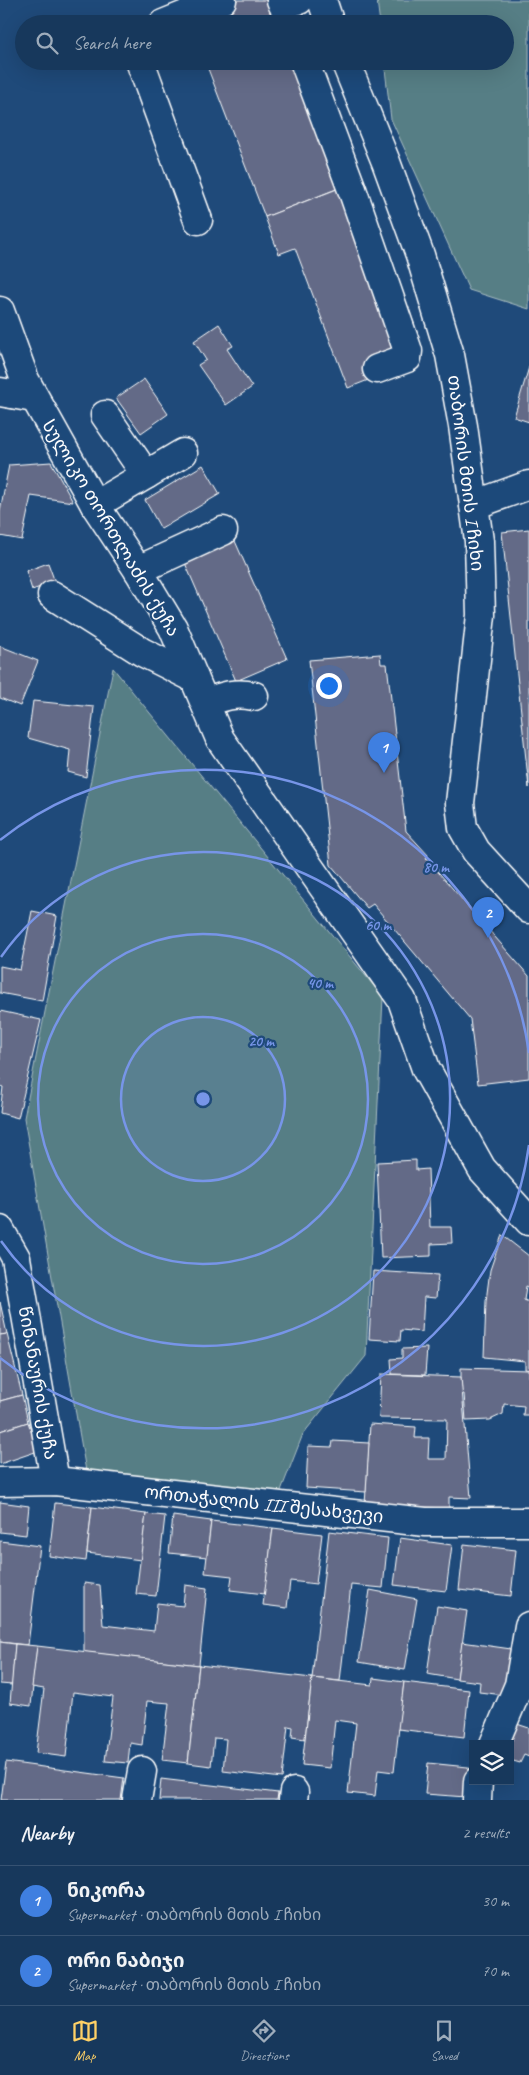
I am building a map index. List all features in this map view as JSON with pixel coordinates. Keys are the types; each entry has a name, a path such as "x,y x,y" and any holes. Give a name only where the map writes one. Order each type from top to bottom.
{"street":[{"path":"185,15 222,0"},
{"path":"322,0 327,15"},
{"path":"143,70 198,220"},
{"path":"307,70 408,351 407,358 376,369"},
{"name":"თაბორის მთის I ჩიხი","path":"349,70 386,162 420,255 450,355 463,426 479,541 481,615 460,802 463,828 476,851 529,909"},
{"name":"სულიკო თორთლაძის ქუჩა","path":"0,311 24,380 95,505 138,570 173,628 220,739 402,1000 426,1070 482,1169 529,1221"},
{"path":"0,392 34,398"},
{"path":"105,415 146,475"},
{"path":"95,505 183,453"},
{"path":"474,505 529,486"},
{"path":"138,570 223,531"},
{"path":"52,595 142,652 194,678"},
{"path":"204,703 228,694 242,693 254,696"},
{"name":"წინანაურის ქუჩა","path":"0,1230 16,1258 55,1481"},
{"name":"ორთაჭალის III შესახვევი","path":"0,1482 55,1481 425,1522 529,1522"},
{"path":"496,1740 519,1685 529,1626"},
{"path":"137,1800 142,1772"},
{"path":"477,1800 478,1785"}],"green space":[{"path":"377,0 529,0 529,309 469,290 391,119 385,70 514,70 514,15 379,15"},
{"path":"113,668 383,997 366,1356 303,1434 280,1493 86,1471 24,1118"}],"building":[{"path":"230,0 272,0 278,15 206,15"},
{"path":"208,70 299,70 344,186 265,217"},
{"path":"337,189 399,354 376,377 348,388 295,248 279,254 265,217"},
{"path":"219,324 233,346 227,349 252,387 226,405 198,365 206,360 194,341"},
{"path":"529,367 529,422 514,417"},
{"path":"144,379 168,414 141,433 116,398"},
{"path":"51,462 73,502 31,496 22,540 0,536 0,511 9,465"},
{"path":"203,465 220,494 161,529 145,500"},
{"path":"529,529 529,788 502,532"},
{"path":"235,541 287,659 236,681 185,563"},
{"path":"48,563 55,582 32,590 26,571"},
{"path":"0,646 38,661 20,706 0,698"},
{"path":"380,654 381,664 387,664 406,831 428,855 426,858 529,976 529,1078 478,1084 470,1019 373,904 367,908 331,865 309,660"},
{"path":"33,701 94,707 86,777 68,772 70,750 28,738"},
{"path":"32,911 57,916 42,1001 0,993 0,966 20,970"},
{"path":"0,1011 41,1020 18,1118 0,1113 3,1087 0,1086"},
{"path":"416,1160 416,1170 428,1169 430,1227 451,1227 452,1243 431,1244 431,1256 381,1258 377,1162"},
{"path":"502,1235 529,1256 529,1287 526,1286 524,1300 529,1302 529,1370 525,1369 525,1361 484,1357 486,1301 490,1270"},
{"path":"373,1271 438,1275 436,1298 424,1297 422,1332 401,1330 400,1341 369,1339"},
{"path":"0,1302 7,1334 0,1335"},
{"path":"7,1334 22,1395 0,1401 0,1335"},
{"path":"427,1348 425,1375 392,1374 391,1359 402,1358 402,1349"},
{"path":"461,1368 529,1370 529,1415 523,1415 524,1406 504,1404 503,1414 490,1420 466,1421 464,1394 461,1394"},
{"path":"381,1374 461,1377 471,1498 449,1497 449,1508 365,1505 370,1424 416,1427 415,1438 429,1438 428,1459 446,1459 447,1419 379,1418"},
{"path":"22,1395 28,1422 0,1431 0,1401"},
{"path":"28,1422 38,1451 0,1464 0,1431"},
{"path":"333,1441 369,1443 366,1492 306,1488 308,1446 332,1447"},
{"path":"0,1502 29,1506 26,1535 0,1532"},
{"path":"55,1503 92,1507 86,1561 49,1556"},
{"path":"92,1507 146,1514 141,1560 87,1553"},
{"path":"146,1514 165,1516 156,1596 136,1594"},
{"path":"173,1516 211,1521 207,1557 169,1553"},
{"path":"211,1521 273,1528 265,1594 230,1590 232,1576 205,1573"},
{"path":"273,1528 322,1534 316,1584 290,1581 287,1608 263,1605"},
{"path":"329,1531 388,1538 383,1588 351,1585 340,1681 312,1678"},
{"path":"400,1538 452,1545 446,1591 394,1585"},
{"path":"0,1541 40,1546 28,1645 0,1642"},
{"path":"464,1544 516,1550 511,1596 459,1590"},
{"path":"84,1583 100,1585 103,1625 154,1631 157,1603 183,1606 185,1585 207,1588 199,1665 84,1652"},
{"path":"370,1590 417,1599 405,1670 359,1662"},
{"path":"437,1606 467,1611 457,1679 427,1674"},
{"path":"0,1642 15,1644 12,1685 0,1684"},
{"path":"462,1642 511,1649 504,1695 479,1692 480,1682 457,1679"},
{"path":"15,1644 37,1646 31,1706 10,1703"},
{"path":"37,1646 199,1665 188,1763 162,1760 169,1703 147,1701 142,1745 130,1743 128,1763 105,1761 113,1697 73,1692 66,1757 36,1753 44,1689 32,1687"},
{"path":"199,1665 312,1678 305,1739 292,1737 293,1727 288,1726 282,1778 223,1771 226,1739 214,1738 211,1766 188,1763"},
{"path":"312,1678 372,1685 373,1678 404,1682 394,1772 378,1770 375,1796 348,1793 356,1723 335,1720 330,1768 302,1765"},
{"path":"404,1682 469,1690 464,1737 398,1729"},
{"path":"514,1723 529,1728 529,1757 524,1755 520,1763 514,1761 514,1740 505,1740"},
{"path":"6,1762 124,1778 121,1800 1,1800"},
{"path":"428,1763 468,1767 466,1797 425,1794"},
{"path":"161,1779 278,1793 277,1800 159,1800"}],"place":[{"name":"ნიკორა","path":"384,773"},
{"name":"ორი ნაბიჯი","path":"488,938"}]}
